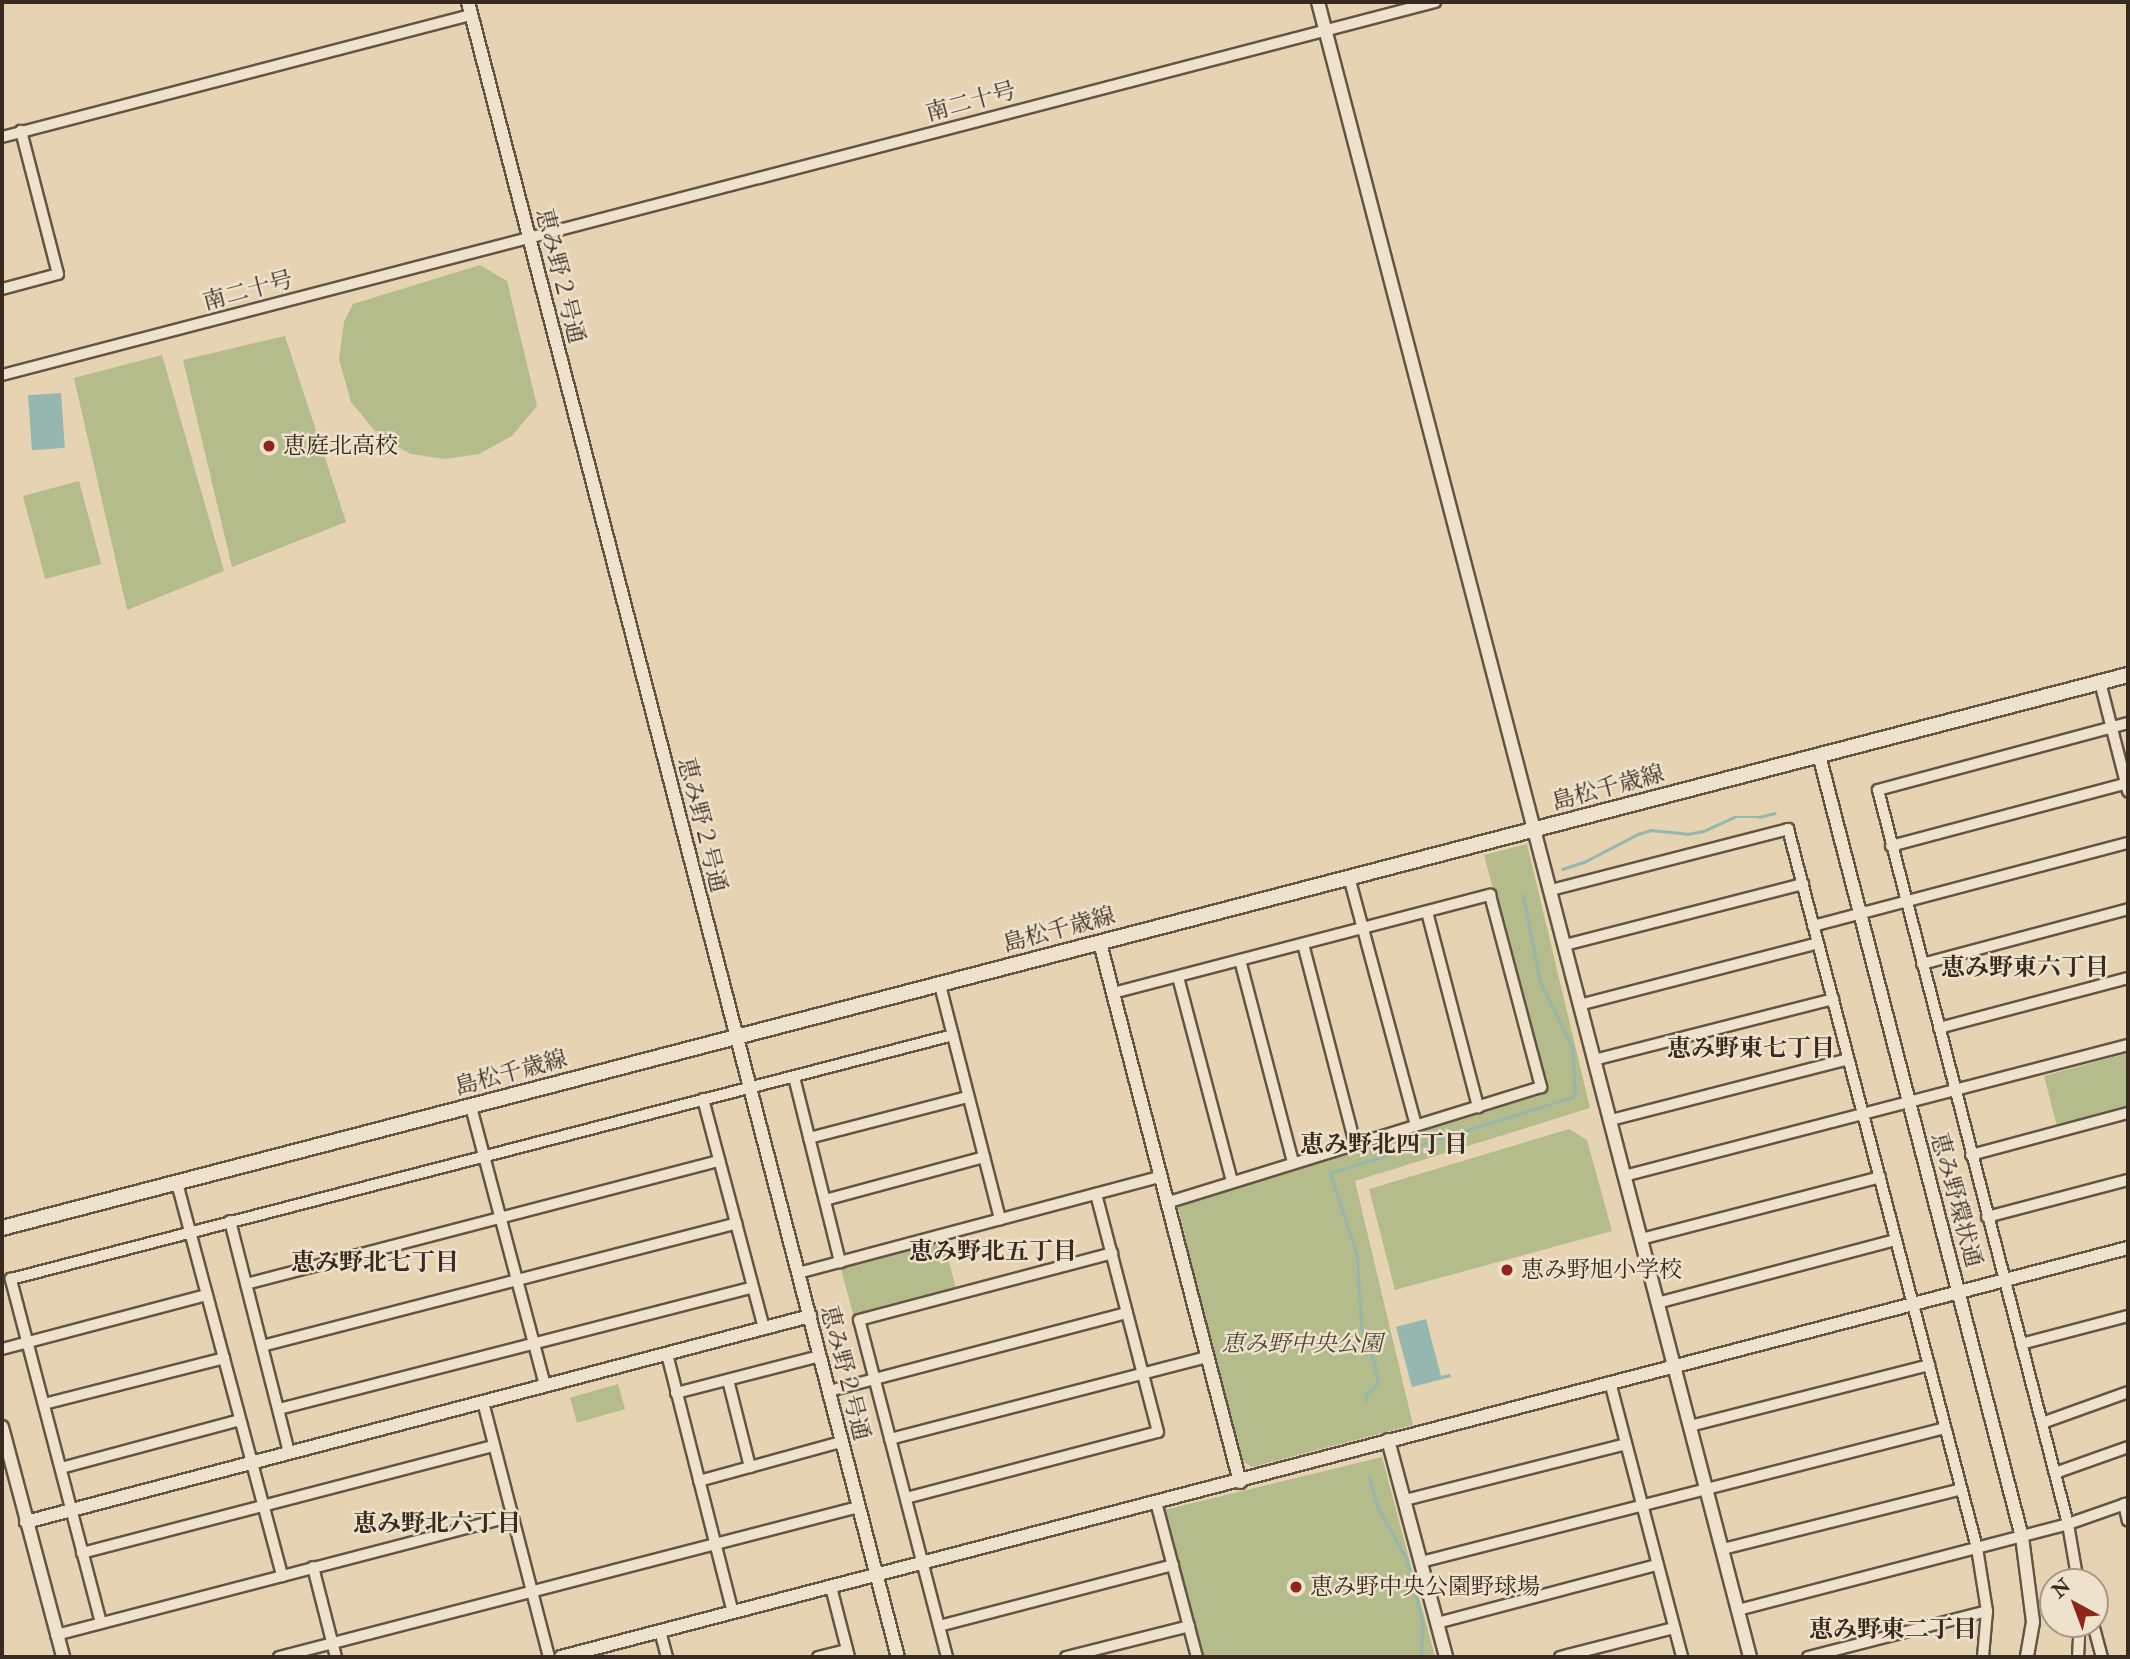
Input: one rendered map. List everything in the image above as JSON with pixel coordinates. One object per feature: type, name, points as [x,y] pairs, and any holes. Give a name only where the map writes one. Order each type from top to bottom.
[{"type":"main road","name":"島松千歳線","points":[[2,1228],[2128,675]]},
{"type":"street","points":[[1318,2],[1750,1657]]},
{"type":"street","name":"南二十号","points":[[2,375],[1435,2]]},
{"type":"street","points":[[2,137],[465,13]]},
{"type":"street","name":"恵み野２号通","points":[[465,13],[898,1657]]},
{"type":"street","points":[[2,289],[58,274],[21,131]]},
{"type":"street","points":[[1891,846],[2128,786],[2100,682]]},
{"type":"street","points":[[2076,1568],[2068,1524],[1878,790],[2128,723]]},
{"type":"street","name":"恵み野環状通","points":[[1819,755],[2022,1537],[2033,1622],[2027,1657]]},
{"type":"street","points":[[1551,890],[1788,829],[1977,1548],[1987,1611],[1983,1657]]},
{"type":"street","points":[[1814,926],[2128,843]]},
{"type":"street","points":[[1349,877],[1416,1125]]},
{"type":"street","points":[[1565,945],[1803,884]]},
{"type":"street","points":[[1113,993],[1490,895],[1538,1074],[1541,1087],[1167,1203]]},
{"type":"street","points":[[1922,964],[2128,909]]},
{"type":"street","points":[[1427,912],[1478,1107]]},
{"type":"street","points":[[1100,943],[1240,1482]]},
{"type":"street","points":[[1580,1005],[1818,943]]},
{"type":"street","points":[[1303,944],[1355,1144]]},
{"type":"street","points":[[1240,960],[1293,1162]]},
{"type":"street","points":[[1178,977],[1232,1182]]},
{"type":"street","points":[[1939,1028],[2128,978]]},
{"type":"street","points":[[940,985],[1000,1219]]},
{"type":"street","points":[[1594,1060],[1833,999]]},
{"type":"street","points":[[101,1623],[11,1279],[953,1035]]},
{"type":"street","points":[[1624,1176],[2128,1045]]},
{"type":"street","points":[[1611,1120],[1848,1059]]},
{"type":"street","points":[[794,1077],[840,1262]]},
{"type":"street","points":[[809,1138],[968,1097]]},
{"type":"street","points":[[703,1099],[764,1329]]},
{"type":"street","points":[[471,1107],[545,1386]]},
{"type":"street","points":[[1971,1155],[2128,1112]]},
{"type":"street","points":[[825,1200],[984,1157]]},
{"type":"street","points":[[246,1284],[719,1161]]},
{"type":"street","points":[[798,1273],[1160,1177]]},
{"type":"street","points":[[1641,1238],[1880,1177]]},
{"type":"street","points":[[1987,1216],[2128,1180]]},
{"type":"street","points":[[177,1183],[282,1576]]},
{"type":"street","points":[[906,1498],[1158,1432],[1096,1194]]},
{"type":"street","points":[[230,1221],[289,1452]]},
{"type":"street","points":[[262,1346],[736,1223]]},
{"type":"street","points":[[1657,1303],[1896,1240]]},
{"type":"street","points":[[561,1657],[1240,1482],[1388,1440],[2128,1248]]},
{"type":"street","points":[[947,1657],[859,1320],[1112,1253]]},
{"type":"street","points":[[279,1409],[753,1287]]},
{"type":"street","points":[[2,1349],[207,1295]]},
{"type":"street","points":[[829,1391],[1127,1313]]},
{"type":"street","points":[[2021,1344],[2128,1315]]},
{"type":"street","points":[[26,1522],[71,1508],[810,1316]]},
{"type":"street","points":[[667,1354],[733,1612]]},
{"type":"street","points":[[676,1393],[820,1356]]},
{"type":"street","points":[[890,1439],[1206,1357]]},
{"type":"street","points":[[44,1405],[225,1358]]},
{"type":"street","points":[[1690,1426],[1929,1365]]},
{"type":"street","points":[[728,1380],[750,1467]]},
{"type":"street","points":[[1610,1382],[1682,1657]]},
{"type":"street","points":[[2042,1423],[2128,1392]]},
{"type":"street","points":[[483,1402],[549,1657]]},
{"type":"street","points":[[61,1468],[240,1420]]},
{"type":"street","points":[[2,1427],[63,1657]]},
{"type":"street","points":[[1421,1562],[1945,1428]]},
{"type":"street","points":[[1388,1440],[1446,1657]]},
{"type":"street","points":[[699,1481],[841,1442]]},
{"type":"street","points":[[1405,1500],[1626,1444]]},
{"type":"street","points":[[82,1553],[493,1446]]},
{"type":"street","points":[[2055,1473],[2128,1447]]},
{"type":"street","points":[[1723,1549],[1961,1489]]},
{"type":"street","points":[[1156,1502],[1197,1657]]},
{"type":"street","points":[[1738,1610],[2022,1537],[2126,1504],[2128,1521]]},
{"type":"street","points":[[279,1657],[858,1507]]},
{"type":"street","points":[[56,1634],[512,1516]]},
{"type":"street","points":[[1437,1623],[1657,1565]]},
{"type":"street","points":[[939,1626],[1173,1566]]},
{"type":"street","points":[[313,1567],[337,1657]]},
{"type":"street","points":[[818,1657],[848,1653],[831,1587]]},
{"type":"street","points":[[1808,1657],[1987,1611]]},
{"type":"street","points":[[1066,1657],[1189,1626]]},
{"type":"street","points":[[1560,1657],[1674,1628]]},
{"type":"street","points":[[660,1631],[667,1657]]},
{"type":"street","points":[[2078,1657],[2079,1638]]},
{"type":"street","points":[[2097,1638],[2102,1657]]},
{"type":"green space","points":[[480,265],[507,281],[537,406],[512,436],[479,454],[445,459],[411,454],[380,437],[351,402],[339,359],[344,322],[353,304]]},
{"type":"green space","points":[[285,336],[346,522],[232,567],[183,360]]},
{"type":"green space","points":[[162,355],[224,571],[127,610],[74,378]]},
{"type":"green space","points":[[79,481],[101,564],[45,579],[23,496]]},
{"type":"green space","name":"恵み野中央公園","points":[[1527,844],[1590,1108],[1355,1181],[1413,1425],[1252,1467],[1237,1457],[1178,1207],[1547,1092],[1484,855]]},
{"type":"green space","points":[[2128,1053],[2128,1106],[2057,1126],[2044,1076]]},
{"type":"green space","points":[[1569,1129],[1587,1140],[1612,1231],[1395,1290],[1369,1189]]},
{"type":"green space","points":[[943,1240],[956,1289],[854,1317],[841,1267]]},
{"type":"green space","points":[[618,1384],[625,1409],[577,1423],[570,1398]]},
{"type":"green space","name":"恵み野中央公園野球場","points":[[1382,1457],[1435,1657],[1201,1657],[1164,1510]]},
{"type":"water","points":[[61,393],[65,448],[32,450],[28,395]]},
{"type":"water","points":[[1426,1319],[1441,1376],[1450,1374],[1451,1377],[1412,1387],[1396,1327]]},
{"type":"waterway","points":[[1562,869],[1584,862],[1651,830],[1687,834],[1704,831],[1734,817],[1759,817],[1775,813]]},
{"type":"waterway","points":[[1366,1401],[1366,1395],[1377,1384],[1375,1365],[1361,1328],[1357,1256],[1330,1173],[1572,1097],[1575,1092],[1572,1047],[1540,982],[1523,896]]},
{"type":"waterway","points":[[1369,1476],[1378,1507],[1407,1559],[1423,1624],[1421,1657]]},
{"type":"place","name":"恵庭北高校","points":[[269,446]]},
{"type":"place","name":"恵み野旭小学校","points":[[1507,1270]]},
{"type":"place","name":"恵み野中央公園野球場","points":[[1296,1587]]},
{"type":"district","name":"恵み野東六丁目","points":[[2025,968]]},
{"type":"district","name":"恵み野東七丁目","points":[[1751,1049]]},
{"type":"district","name":"恵み野北四丁目","points":[[1384,1145]]},
{"type":"district","name":"恵み野北五丁目","points":[[993,1252]]},
{"type":"district","name":"恵み野北七丁目","points":[[375,1263]]},
{"type":"district","name":"恵み野北六丁目","points":[[437,1524]]},
{"type":"district","name":"恵み野東二丁目","points":[[1893,1630]]}]
